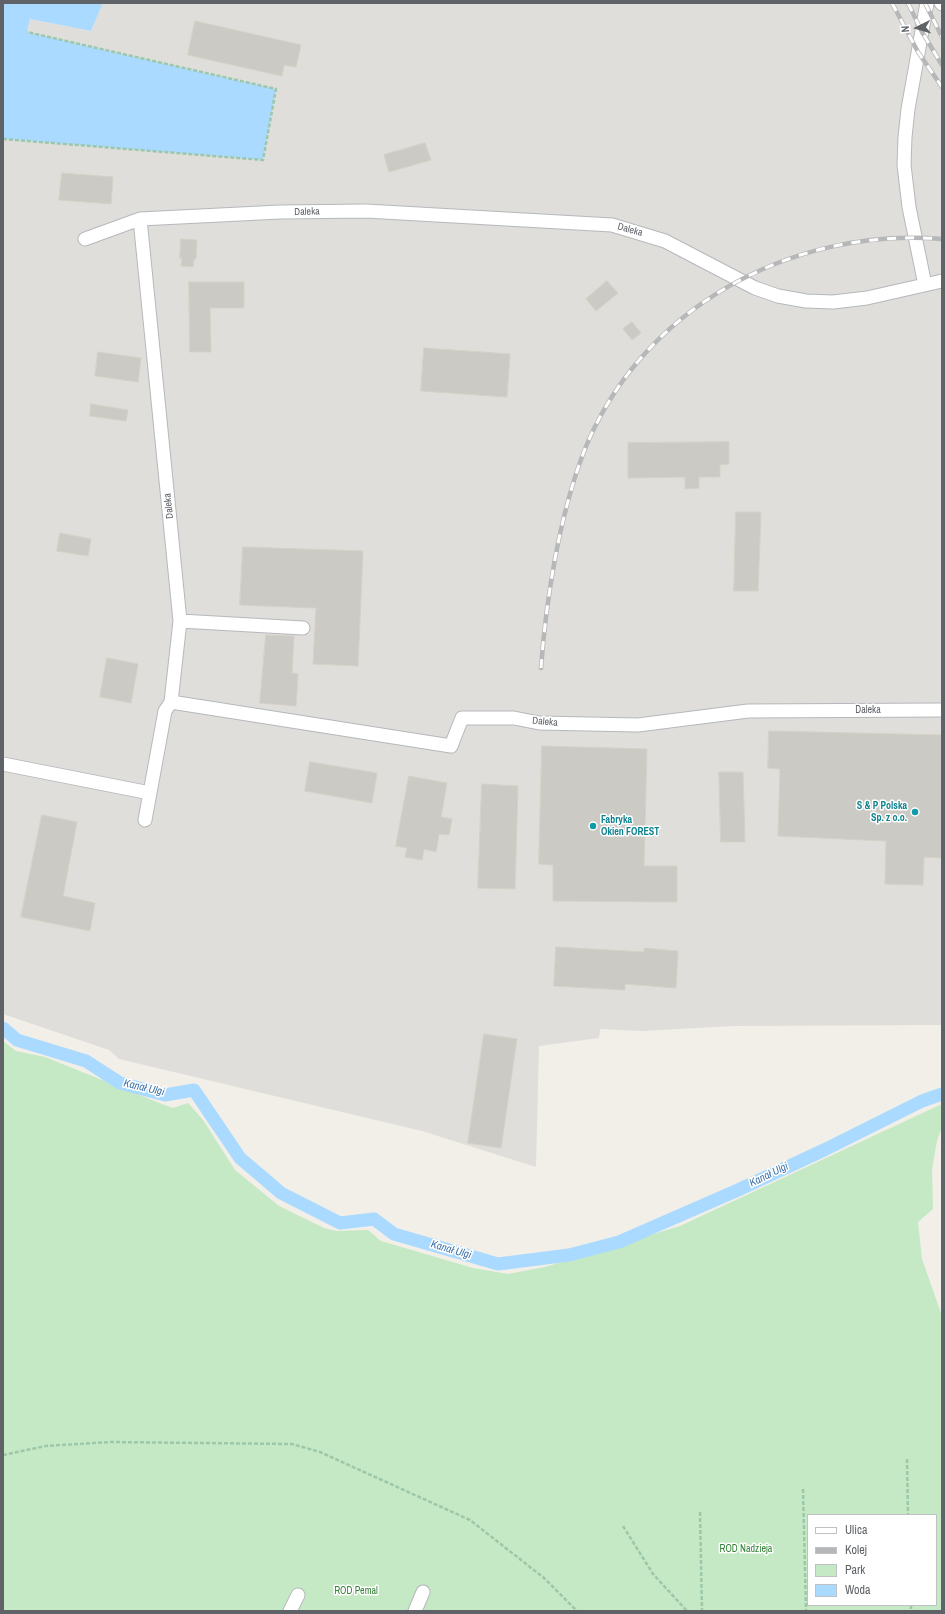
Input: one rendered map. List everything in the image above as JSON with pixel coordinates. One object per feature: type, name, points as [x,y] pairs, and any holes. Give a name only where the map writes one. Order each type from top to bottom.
[{"type":"street","points":[[925,285],[909,206],[904,151],[908,110],[927,3]]},
{"type":"street","name":"Daleka","points":[[145,820],[165,711],[171,702],[180,621],[140,219],[280,212],[366,211],[612,225],[665,241],[755,288],[778,296],[833,302],[867,298],[942,281]]},
{"type":"street","points":[[85,240],[140,219]]},
{"type":"street","points":[[180,621],[303,628]]},
{"type":"street","name":"Daleka","points":[[171,702],[451,746],[462,718],[514,718],[539,723],[638,725],[748,711],[942,710]]},
{"type":"street","points":[[3,764],[150,793]]},
{"type":"street","points":[[415,1611],[423,1592]]},
{"type":"street","points":[[290,1611],[298,1595]]},
{"type":"path","points":[[3,139],[263,160],[276,89],[27,32]]},
{"type":"path","points":[[3,1455],[46,1446],[110,1442],[292,1444],[320,1452],[470,1520],[544,1578],[577,1611]]},
{"type":"path","points":[[907,1459],[908,1514]]},
{"type":"path","points":[[803,1489],[806,1611]]},
{"type":"path","points":[[700,1512],[702,1611]]},
{"type":"path","points":[[623,1526],[653,1574],[687,1611]]},
{"type":"shaded area","points":[[103,3],[942,3],[942,1025],[734,1026],[641,1031],[600,1029],[599,1038],[539,1046],[536,1167],[422,1131],[119,1059],[109,1050],[3,1014],[3,139],[263,160],[276,89],[27,32],[30,19],[91,31]]},
{"type":"green space","points":[[3,1041],[16,1051],[45,1057],[173,1108],[188,1103],[203,1120],[235,1170],[279,1206],[324,1228],[336,1231],[368,1230],[381,1241],[473,1268],[508,1274],[545,1267],[680,1226],[942,1104],[942,1127],[937,1141],[932,1169],[933,1209],[918,1222],[922,1259],[942,1316],[942,1611],[3,1611]]},
{"type":"water","points":[[3,3],[103,3],[91,31],[30,19],[27,32],[276,89],[263,160],[3,139]]},
{"type":"building","points":[[195,21],[301,45],[296,67],[284,65],[282,76],[188,55]]},
{"type":"building","points":[[425,143],[431,160],[389,172],[384,155]]},
{"type":"building","points":[[62,173],[113,177],[111,204],[59,200]]},
{"type":"building","points":[[181,239],[197,240],[196,259],[194,259],[193,267],[181,266]]},
{"type":"building","points":[[607,281],[618,293],[596,311],[586,299]]},
{"type":"building","points":[[189,282],[244,282],[244,308],[210,308],[211,352],[190,352]]},
{"type":"building","points":[[632,322],[641,333],[632,340],[623,329]]},
{"type":"building","points":[[424,348],[510,354],[507,397],[421,391]]},
{"type":"building","points":[[98,352],[141,358],[138,382],[95,376]]},
{"type":"building","points":[[91,404],[128,410],[126,421],[90,416]]},
{"type":"building","points":[[729,442],[729,464],[720,465],[720,477],[699,477],[699,488],[685,489],[685,477],[628,478],[628,443]]},
{"type":"building","points":[[736,512],[761,512],[758,591],[734,591]]},
{"type":"building","points":[[60,533],[91,539],[88,556],[57,551]]},
{"type":"building","points":[[243,547],[363,551],[358,666],[313,664],[316,608],[240,605]]},
{"type":"building","points":[[266,635],[294,636],[292,673],[298,674],[296,706],[260,703]]},
{"type":"building","points":[[107,658],[138,664],[131,703],[100,697]]},
{"type":"building","name":"S & P Polska Sp. z o.o.","points":[[769,731],[942,735],[942,858],[924,857],[923,885],[885,884],[886,841],[778,836],[780,769],[768,768]]},
{"type":"building","points":[[542,746],[647,749],[644,866],[677,866],[677,902],[553,901],[553,865],[539,864]]},
{"type":"building","points":[[310,762],[377,773],[372,803],[305,791]]},
{"type":"building","points":[[719,772],[743,772],[745,842],[721,842]]},
{"type":"building","points":[[409,776],[447,783],[441,817],[452,819],[449,835],[439,834],[436,852],[424,849],[422,860],[405,857],[407,848],[396,846]]},
{"type":"building","points":[[482,784],[518,786],[515,889],[478,888]]},
{"type":"building","points":[[42,815],[77,822],[63,896],[95,903],[90,931],[21,917]]},
{"type":"building","points":[[556,947],[644,952],[644,948],[678,951],[676,988],[625,984],[625,990],[554,986]]},
{"type":"building","points":[[484,1034],[517,1039],[501,1148],[468,1143]]},
{"type":"waterway","name":"Kanał Ulgi","points":[[3,1028],[17,1040],[86,1061],[120,1083],[165,1095],[194,1090],[240,1158],[281,1193],[340,1223],[374,1219],[394,1234],[498,1264],[569,1255],[619,1242],[738,1190],[824,1150],[922,1101],[942,1094]]},
{"type":"railway","points":[[892,3],[918,52],[942,87]]},
{"type":"railway","points":[[908,3],[922,32],[942,65]]},
{"type":"railway","points":[[925,3],[942,37]]},
{"type":"railway","points":[[541,668],[546,615],[560,532],[583,454],[608,403],[641,358],[681,319],[726,288],[776,264],[830,247],[885,239],[942,239]]},
{"type":"place","name":"S & P Polska Sp. z o.o.","points":[[915,812]]},
{"type":"place","name":"Fabryka Okien FOREST","points":[[593,826]]},
{"type":"park label","name":"ROD Nadzieja","points":[[746,1549]]},
{"type":"park label","name":"ROD Pemal","points":[[356,1591]]}]
